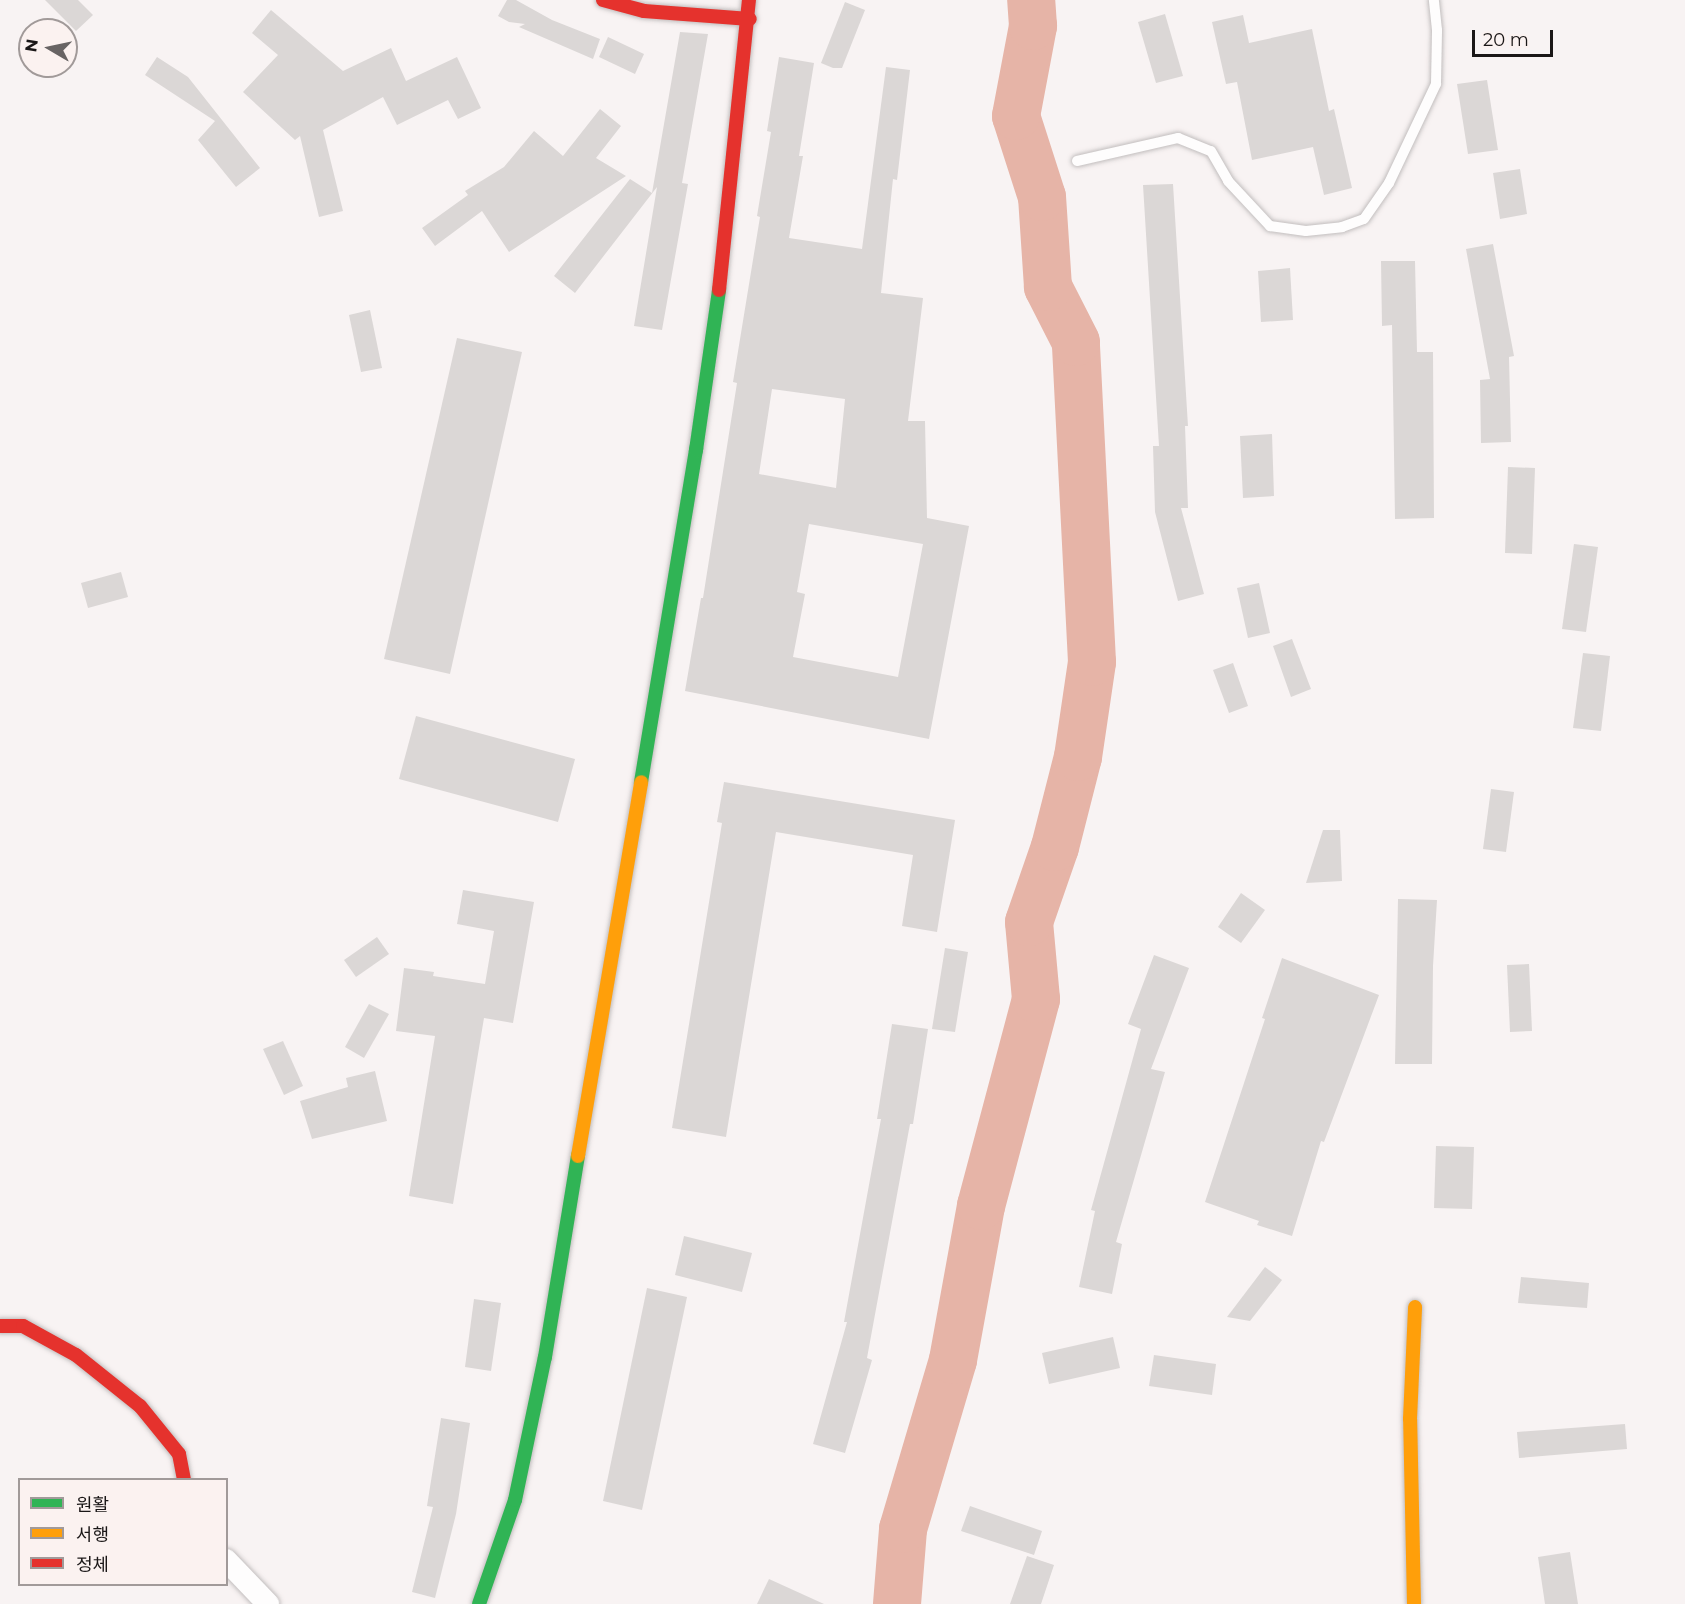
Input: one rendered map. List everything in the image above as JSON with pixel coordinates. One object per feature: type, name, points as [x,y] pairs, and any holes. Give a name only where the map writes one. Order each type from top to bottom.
[{"type":"street","points":[[479,1604],[514,1500],[545,1357],[696,450],[726,241],[750,9],[644,11],[603,0]]},
{"type":"street","points":[[1414,1604],[1410,1419],[1415,1307]]},
{"type":"street","points":[[0,1326],[23,1326],[76,1355],[140,1406],[179,1454],[184,1478]]},
{"type":"street","points":[[228,1562],[268,1604]]},
{"type":"lane","points":[[1077,161],[1178,138],[1211,151],[1228,181],[1270,226],[1306,231],[1342,227],[1364,219],[1389,183],[1436,84],[1437,30],[1434,0]]},
{"type":"building","points":[[45,0],[78,0],[93,15],[78,29],[78,18],[63,18]]},
{"type":"building","points":[[507,0],[516,0],[552,20],[600,39],[593,59],[519,27],[525,24],[509,22],[498,16]]},
{"type":"building","points":[[845,2],[865,10],[842,68],[833,68],[821,63]]},
{"type":"building","points":[[271,10],[343,71],[391,48],[406,81],[457,57],[481,108],[458,119],[448,100],[397,125],[383,97],[323,130],[343,211],[319,217],[300,136],[295,140],[243,92],[278,55],[252,33]]},
{"type":"building","points":[[1165,14],[1183,76],[1156,83],[1138,22]]},
{"type":"building","points":[[1243,15],[1249,43],[1312,29],[1329,111],[1334,109],[1352,188],[1324,195],[1313,147],[1252,160],[1237,82],[1226,84],[1212,22]]},
{"type":"building","points":[[680,32],[708,34],[682,183],[688,184],[662,330],[634,326],[657,187],[575,293],[554,276],[630,179],[652,193]]},
{"type":"building","points":[[608,37],[644,54],[635,74],[599,57]]},
{"type":"building","points":[[157,57],[188,77],[260,168],[236,187],[198,140],[215,121],[145,75]]},
{"type":"building","points":[[779,57],[814,63],[799,156],[803,156],[789,238],[862,249],[886,67],[910,70],[897,180],[893,179],[881,293],[923,298],[908,421],[925,421],[927,518],[969,526],[929,739],[685,691],[701,598],[703,598],[737,383],[733,382],[760,217],[757,216],[771,132],[767,131]],"holes":[[[772,389],[845,399],[836,488],[759,474]],[[809,524],[923,544],[898,677],[793,657],[805,594],[797,592]]]},
{"type":"building","points":[[1487,80],[1498,150],[1468,154],[1457,84]]},
{"type":"building","points":[[600,109],[621,126],[596,158],[626,176],[509,252],[482,211],[435,246],[422,228],[468,195],[465,191],[504,167],[534,131],[563,156]]},
{"type":"building","points":[[1520,169],[1527,214],[1500,219],[1493,173]]},
{"type":"building","points":[[1173,184],[1188,426],[1185,426],[1188,508],[1181,508],[1204,594],[1178,601],[1155,512],[1153,446],[1159,446],[1143,185]]},
{"type":"building","points":[[1493,244],[1514,356],[1509,357],[1511,442],[1481,443],[1480,380],[1490,379],[1466,249]]},
{"type":"building","points":[[1381,261],[1415,261],[1417,352],[1433,352],[1434,518],[1395,519],[1392,325],[1382,326]]},
{"type":"building","points":[[1290,268],[1293,320],[1261,322],[1258,271]]},
{"type":"building","points":[[370,310],[382,368],[361,372],[349,315]]},
{"type":"building","points":[[457,338],[522,352],[450,674],[384,659]]},
{"type":"building","points":[[1272,434],[1274,496],[1243,498],[1240,436]]},
{"type":"building","points":[[1508,467],[1535,468],[1532,554],[1505,553]]},
{"type":"building","points":[[1574,544],[1598,547],[1586,632],[1562,629]]},
{"type":"building","points":[[121,572],[128,597],[88,608],[81,583]]},
{"type":"building","points":[[1259,583],[1270,633],[1248,638],[1237,588]]},
{"type":"building","points":[[1292,639],[1311,689],[1291,697],[1273,646]]},
{"type":"building","points":[[1583,653],[1610,656],[1601,731],[1573,728]]},
{"type":"building","points":[[1233,663],[1248,706],[1229,713],[1213,670]]},
{"type":"building","points":[[416,716],[575,759],[558,822],[399,779]]},
{"type":"building","points":[[724,782],[955,820],[937,932],[902,926],[913,855],[776,832],[726,1137],[672,1128],[722,823],[717,822]]},
{"type":"building","points":[[1491,789],[1514,792],[1506,852],[1483,849]]},
{"type":"building","points":[[1323,830],[1340,830],[1342,881],[1306,883]]},
{"type":"building","points":[[463,890],[534,902],[513,1023],[484,1018],[453,1204],[409,1196],[435,1036],[396,1031],[404,968],[434,972],[433,976],[485,984],[494,931],[457,924]]},
{"type":"building","points":[[1241,893],[1265,910],[1241,943],[1218,927]]},
{"type":"building","points":[[1398,899],[1437,900],[1433,966],[1432,1064],[1395,1064]]},
{"type":"building","points":[[377,937],[389,954],[356,977],[344,960]]},
{"type":"building","points":[[945,948],[968,952],[955,1032],[932,1029]]},
{"type":"building","points":[[1154,955],[1189,968],[1151,1069],[1165,1072],[1116,1242],[1122,1244],[1112,1294],[1079,1287],[1095,1211],[1091,1210],[1141,1029],[1128,1024]]},
{"type":"building","points":[[1282,958],[1379,995],[1324,1142],[1321,1141],[1292,1236],[1257,1225],[1259,1221],[1205,1202],[1265,1019],[1262,1018]]},
{"type":"building","points":[[1529,964],[1532,1031],[1510,1032],[1507,965]]},
{"type":"building","points":[[369,1004],[389,1014],[364,1058],[345,1047]]},
{"type":"building","points":[[892,1024],[928,1029],[913,1124],[910,1124],[867,1358],[872,1360],[845,1453],[813,1444],[847,1322],[844,1322],[881,1119],[877,1119]]},
{"type":"building","points":[[283,1041],[303,1086],[284,1095],[263,1049]]},
{"type":"building","points":[[375,1071],[387,1121],[312,1139],[300,1101],[348,1087],[346,1078]]},
{"type":"building","points":[[1436,1146],[1474,1147],[1472,1209],[1434,1208]]},
{"type":"building","points":[[684,1236],[752,1253],[742,1292],[675,1275]]},
{"type":"building","points":[[1265,1267],[1282,1280],[1250,1321],[1227,1317]]},
{"type":"building","points":[[1521,1277],[1589,1283],[1587,1308],[1518,1303]]},
{"type":"building","points":[[647,1288],[687,1297],[642,1510],[603,1501]]},
{"type":"building","points":[[474,1299],[501,1303],[491,1371],[465,1367]]},
{"type":"building","points":[[1113,1337],[1120,1368],[1049,1384],[1042,1353]]},
{"type":"building","points":[[1154,1355],[1216,1364],[1212,1395],[1149,1386]]},
{"type":"building","points":[[441,1418],[470,1423],[456,1514],[435,1598],[412,1592],[433,1507],[427,1506]]},
{"type":"building","points":[[1625,1424],[1627,1449],[1519,1458],[1517,1432]]},
{"type":"building","points":[[970,1506],[1042,1531],[1034,1555],[961,1531]]},
{"type":"building","points":[[1570,1552],[1578,1604],[1545,1604],[1538,1557]]},
{"type":"building","points":[[1027,1556],[1054,1565],[1041,1604],[1010,1604]]},
{"type":"building","points":[[769,1579],[824,1604],[757,1604]]},
{"type":"waterway","points":[[897,1604],[903,1529],[953,1360],[981,1206],[1036,999],[1029,922],[1055,847],[1078,757],[1092,662],[1076,342],[1048,287],[1042,197],[1016,116],[1033,26],[1031,0]]},
{"type":"traffic: fast","points":[[641,782],[696,450],[719,290]]},
{"type":"traffic: fast","points":[[479,1604],[515,1500],[545,1357],[578,1156]]},
{"type":"traffic: slow","points":[[578,1156],[641,782]]},
{"type":"traffic: slow","points":[[1414,1604],[1410,1419],[1415,1307]]},
{"type":"traffic: jam","points":[[603,0],[644,11],[750,19]]},
{"type":"traffic: jam","points":[[719,290],[749,0]]},
{"type":"traffic: jam","points":[[0,1326],[23,1326],[76,1355],[140,1406],[179,1454],[184,1478]]}]
